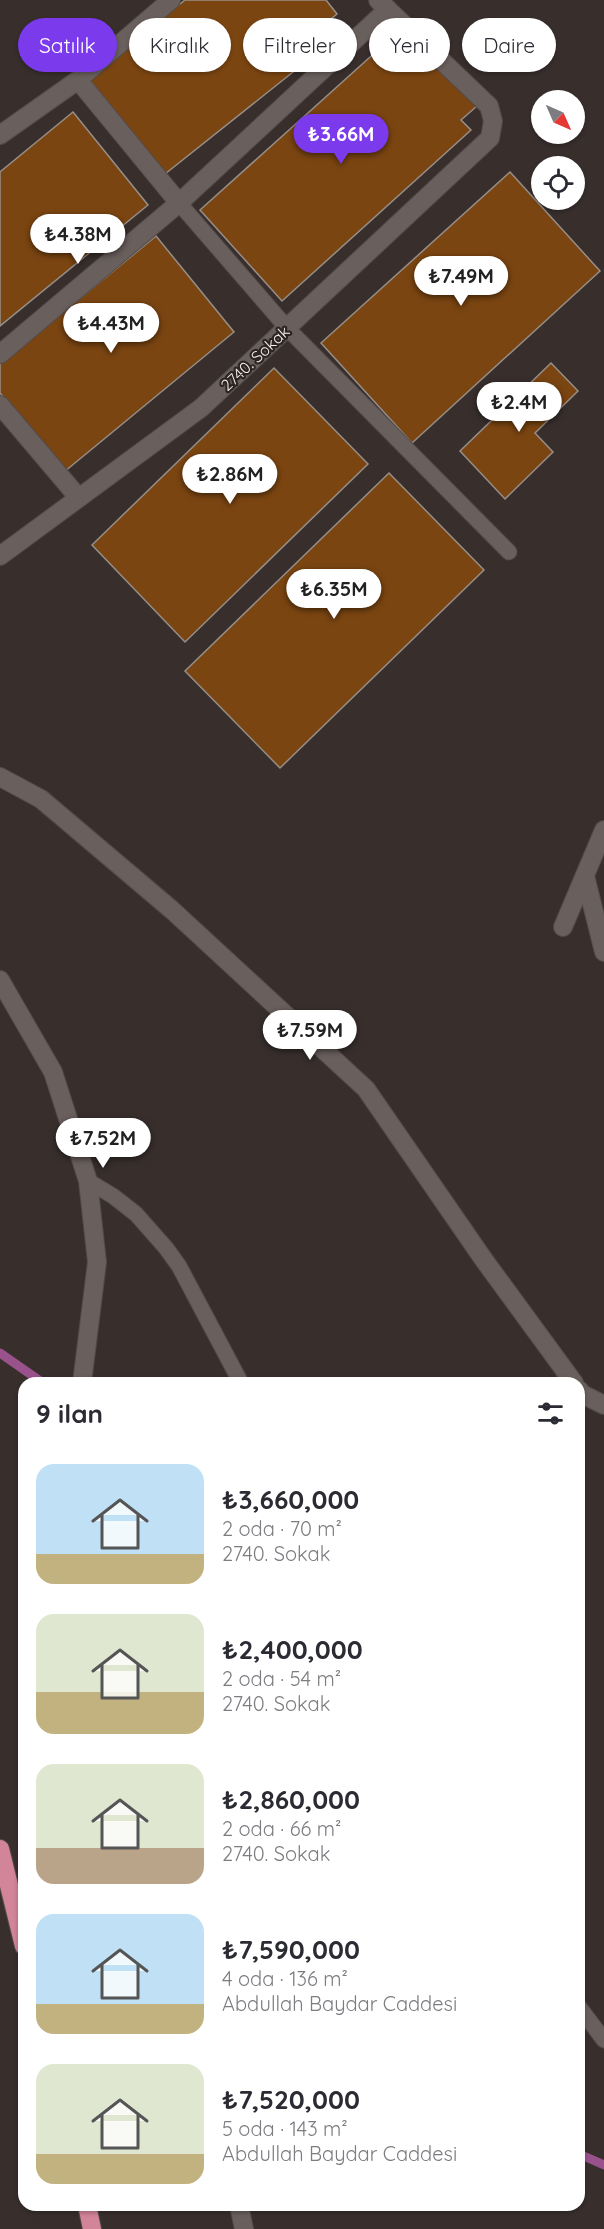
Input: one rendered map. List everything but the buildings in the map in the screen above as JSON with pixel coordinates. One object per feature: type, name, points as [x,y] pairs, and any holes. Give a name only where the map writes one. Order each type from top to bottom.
[{"type":"highway","points":[[0,1849],[18,1922]]},
{"type":"highway","points":[[88,2211],[92,2229]]},
{"type":"street","points":[[0,135],[78,80],[171,0]]},
{"type":"street","points":[[0,354],[179,203],[383,4]]},
{"type":"street","name":"2740. Sokak","points":[[0,556],[201,408],[490,138],[493,121],[489,106],[383,4]]},
{"type":"street","points":[[78,80],[179,203]]},
{"type":"street","points":[[0,405],[78,497]]},
{"type":"street","points":[[0,777],[41,799],[172,910],[366,1089],[484,1260],[570,1377]]},
{"type":"street","points":[[563,927],[604,830]]},
{"type":"street","points":[[585,876],[604,952]]},
{"type":"street","points":[[0,980],[53,1072],[88,1181],[97,1262],[83,1377]]},
{"type":"street","points":[[585,1396],[604,1405]]},
{"type":"street","points":[[240,2211],[244,2229]]},
{"type":"lane","points":[[179,203],[287,328],[509,552]]},
{"type":"lane","points":[[88,1181],[113,1196],[135,1214],[166,1248],[238,1377]]},
{"type":"lane","points":[[585,2015],[604,2040]]},
{"type":"waterway","points":[[0,1353],[34,1377]]},
{"type":"waterway","points":[[585,2157],[604,2165]]}]
